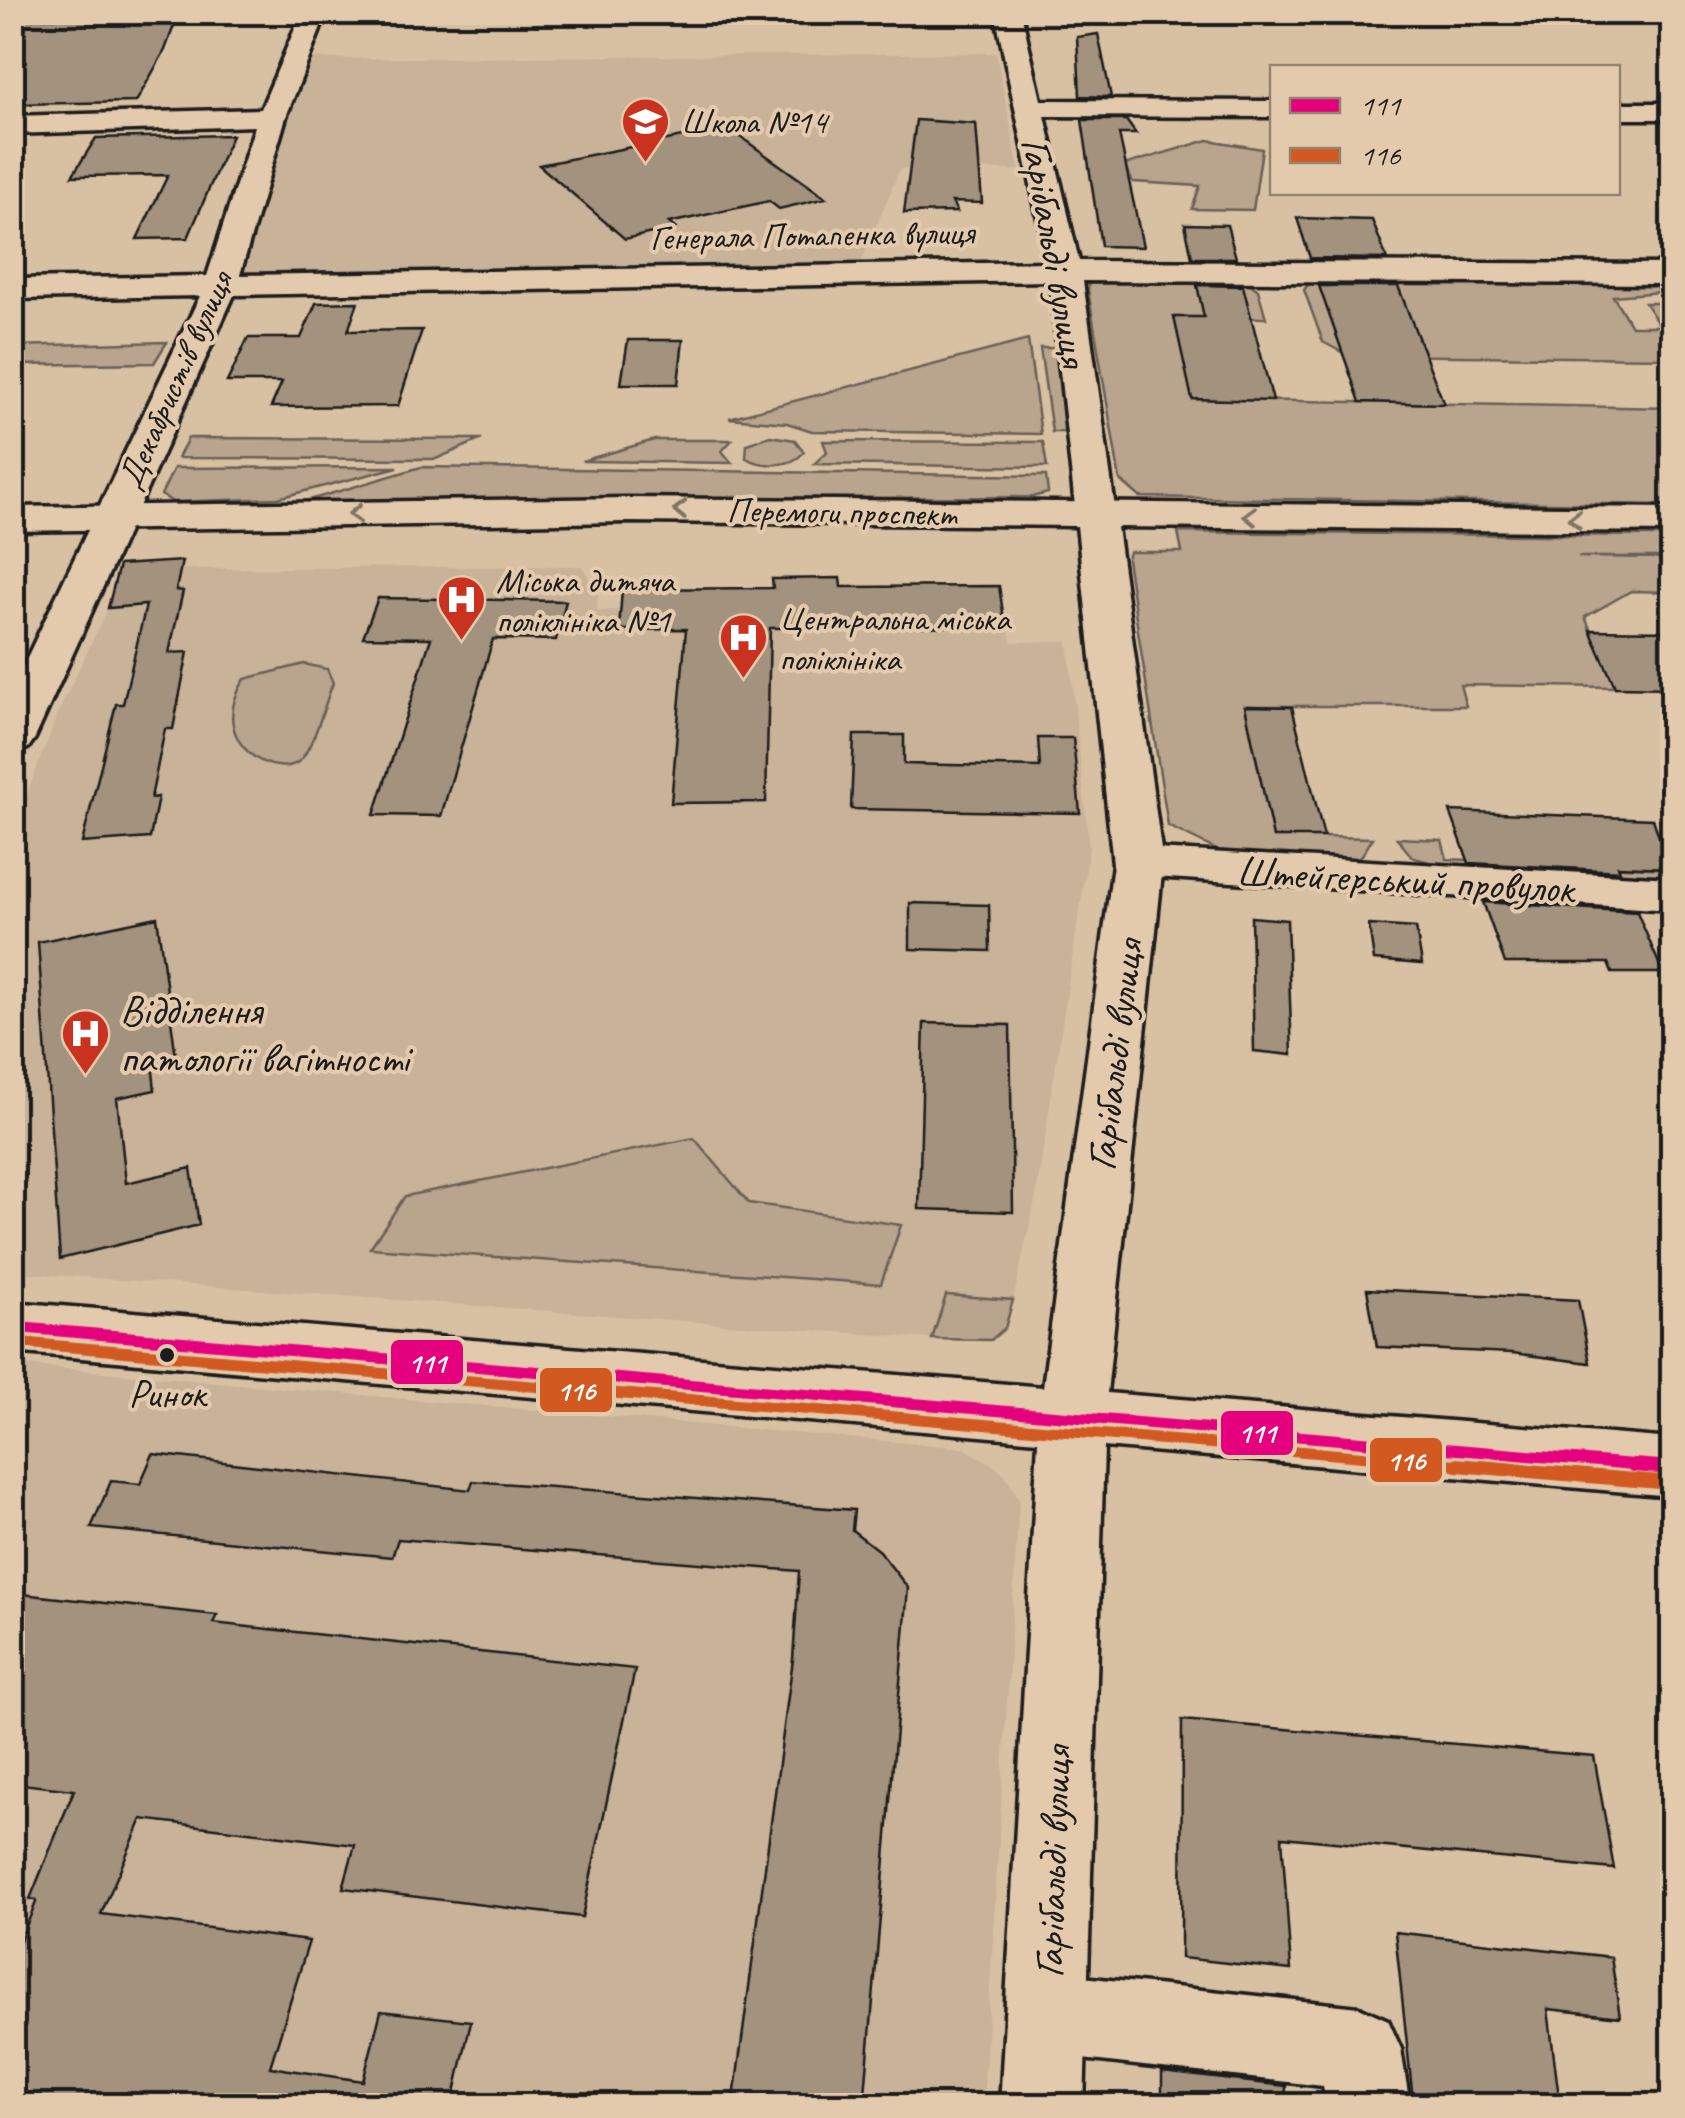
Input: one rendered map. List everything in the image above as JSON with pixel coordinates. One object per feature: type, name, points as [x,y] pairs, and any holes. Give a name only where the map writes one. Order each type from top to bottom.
[{"type":"street","name":"Декабристів вулиця","points":[[12,738],[222,282],[272,117],[315,12]]},
{"type":"street","name":"Гарібальді вулиця","points":[[1008,12],[1064,272],[1138,864],[1072,1416],[1042,2106]]},
{"type":"street","points":[[1030,108],[1270,109]]},
{"type":"street","points":[[1620,111],[1672,112]]},
{"type":"street","points":[[12,126],[272,117]]},
{"type":"street","name":"Генерала Потапенка вулиця","points":[[12,289],[222,282],[1064,272],[1672,274]]},
{"type":"street","name":"Перемоги проспект","points":[[12,519],[627,510],[1672,520]]},
{"type":"street","name":"Штейгерський провулок","points":[[1138,864],[1672,894]]},
{"type":"street","points":[[12,1327],[1672,1468]]},
{"type":"street","points":[[1046,2014],[1359,2049],[1368,2106]]},
{"type":"shaded area","name":"Школа №14","points":[[996,53],[1019,170],[900,169],[860,265],[233,275],[308,59]]},
{"type":"shaded area","points":[[1208,140],[1262,149],[1253,210],[1192,209],[1200,186],[1133,182],[1124,165]]},
{"type":"shaded area","points":[[1101,278],[1243,278],[1258,290],[1266,318],[1174,317],[1193,399],[1672,408],[1672,505],[1140,497],[1120,480],[1088,290],[1089,283]]},
{"type":"shaded area","points":[[1311,281],[1650,281],[1661,292],[1613,296],[1631,326],[1660,326],[1645,303],[1672,303],[1672,358],[1347,355],[1323,342],[1304,290]]},
{"type":"shaded area","points":[[1028,340],[1041,434],[812,431],[787,423],[729,418]]},
{"type":"shaded area","points":[[167,342],[154,363],[13,365],[13,346]]},
{"type":"shaded area","points":[[1040,348],[1057,348],[1070,432],[1052,432]]},
{"type":"shaded area","points":[[770,436],[795,440],[804,452],[792,461],[776,464],[746,458],[747,444]]},
{"type":"shaded area","points":[[188,438],[482,439],[436,459],[178,458]]},
{"type":"shaded area","points":[[654,440],[732,440],[722,451],[732,463],[582,461]]},
{"type":"shaded area","points":[[823,441],[1043,442],[1047,467],[814,464],[827,452]]},
{"type":"shaded area","points":[[398,467],[278,498],[173,502],[161,495],[174,468]]},
{"type":"shaded area","points":[[421,467],[1046,476],[1048,493],[1032,497],[306,501]]},
{"type":"shaded area","points":[[1178,532],[1658,536],[1672,543],[1672,557],[1578,557],[1672,558],[1672,592],[1631,591],[1585,617],[1615,687],[1460,685],[1466,706],[1245,706],[1273,836],[1373,838],[1362,855],[1350,861],[1223,853],[1168,826],[1127,559],[1129,552],[1182,552]]},
{"type":"shaded area","points":[[582,566],[598,594],[597,611],[620,610],[622,589],[999,586],[1011,642],[1068,641],[1089,848],[1036,1196],[1013,1300],[946,1295],[932,1339],[13,1272],[12,833],[59,711],[108,608],[173,604],[181,569]]},
{"type":"shaded area","points":[[304,664],[327,669],[333,683],[316,730],[303,757],[293,765],[264,762],[250,754],[239,740],[233,723],[234,702],[245,679]]},
{"type":"shaded area","points":[[1397,838],[1442,840],[1447,859],[1672,869],[1672,880],[1458,871],[1412,857]]},
{"type":"shaded area","points":[[694,1138],[749,1203],[901,1225],[881,1284],[370,1248],[405,1196]]},
{"type":"shaded area","points":[[946,1295],[1013,1300],[1005,1328],[991,1340],[932,1339]]},
{"type":"shaded area","points":[[12,1364],[964,1448],[1005,1474],[1019,1500],[983,2105],[13,2105]]},
{"type":"building","points":[[179,12],[165,50],[136,102],[12,104],[12,19]]},
{"type":"building","points":[[1098,34],[1111,97],[1080,96],[1077,37]]},
{"type":"building","points":[[916,120],[976,124],[982,203],[952,202],[957,212],[904,213]]},
{"type":"building","points":[[1082,120],[1126,120],[1136,134],[1119,134],[1143,247],[1101,246]]},
{"type":"building","points":[[728,128],[826,198],[779,209],[769,201],[669,223],[675,228],[625,239],[539,165]]},
{"type":"building","points":[[232,135],[188,238],[137,239],[168,175],[72,176],[96,138]]},
{"type":"building","points":[[1297,218],[1372,220],[1387,259],[1310,258]]},
{"type":"building","points":[[1185,224],[1227,225],[1236,258],[1192,258]]},
{"type":"building","points":[[1197,285],[1243,286],[1273,401],[1192,399],[1174,317],[1204,317]]},
{"type":"building","points":[[1319,286],[1398,286],[1444,404],[1360,402]]},
{"type":"building","points":[[358,302],[348,331],[422,330],[398,406],[271,407],[282,382],[227,382],[248,338],[301,338],[316,303]]},
{"type":"building","points":[[628,340],[683,340],[678,384],[621,384]]},
{"type":"building","points":[[182,561],[176,590],[183,591],[169,653],[188,652],[173,729],[165,729],[151,798],[158,797],[150,838],[82,843],[116,704],[123,704],[146,605],[108,608],[119,565]]},
{"type":"building","points":[[840,578],[841,587],[999,586],[1005,626],[770,628],[766,802],[671,803],[686,629],[619,630],[622,589],[773,588],[772,579]]},
{"type":"building","points":[[378,598],[566,601],[556,640],[493,639],[441,816],[374,815],[431,638],[363,637]]},
{"type":"building","points":[[1590,630],[1672,631],[1672,688],[1615,687]]},
{"type":"building","points":[[1245,706],[1292,707],[1324,837],[1273,837]]},
{"type":"building","points":[[854,735],[904,735],[904,764],[1040,767],[1038,738],[1073,738],[1080,813],[851,809]]},
{"type":"building","points":[[1450,811],[1653,819],[1670,868],[1618,866],[1620,871],[1469,863]]},
{"type":"building","points":[[1483,902],[1637,912],[1663,973],[1612,973],[1608,963],[1505,963]]},
{"type":"building","points":[[910,903],[989,905],[990,951],[910,949]]},
{"type":"building","points":[[157,917],[176,1057],[152,1063],[155,1090],[117,1098],[126,1183],[191,1168],[199,1225],[60,1259],[38,942]]},
{"type":"building","points":[[1251,917],[1287,920],[1292,1055],[1254,1051]]},
{"type":"building","points":[[1369,925],[1416,928],[1422,964],[1374,960]]},
{"type":"building","points":[[924,1023],[1010,1025],[1013,1212],[919,1209]]},
{"type":"building","points":[[1367,1289],[1578,1300],[1590,1363],[1512,1353],[1377,1347]]},
{"type":"building","points":[[153,1454],[470,1490],[473,1481],[854,1510],[852,1530],[879,1551],[908,1588],[864,2106],[733,2106],[793,1659],[799,1571],[398,1539],[392,1557],[91,1528],[111,1481],[140,1484]]},
{"type":"building","points":[[12,1593],[217,1615],[213,1623],[635,1669],[582,1917],[343,1888],[355,1845],[142,1819],[101,1914],[309,1941],[270,2067],[363,2081],[381,2011],[471,2021],[452,2106],[12,2106],[12,1960],[37,1900],[30,1899],[74,1790],[12,1783]]},
{"type":"building","points":[[1182,1720],[1594,1756],[1614,1869],[1282,1837],[1291,1970],[1181,1958]]},
{"type":"building","points":[[1395,1932],[1611,1957],[1620,2017],[1548,2009],[1560,2106],[1458,2106],[1413,2100]]},
{"type":"building","points":[[1162,2072],[1286,2086],[1285,2106],[1162,2106]]},
{"type":"transit line","name":"111","points":[[12,1327],[1672,1468]]},
{"type":"transit line","name":"116","points":[[12,1342],[1671,1483]]},
{"type":"place","name":"Школа №14","points":[[646,164]]},
{"type":"place","name":"Міська дитяча поліклініка №1","points":[[461,642]]},
{"type":"place","name":"Центральна міська полiклiнiка","points":[[744,680]]},
{"type":"place","name":"Відділення патології вагітності","points":[[85,1076]]},
{"type":"place","name":"Ринок","points":[[167,1355]]}]
